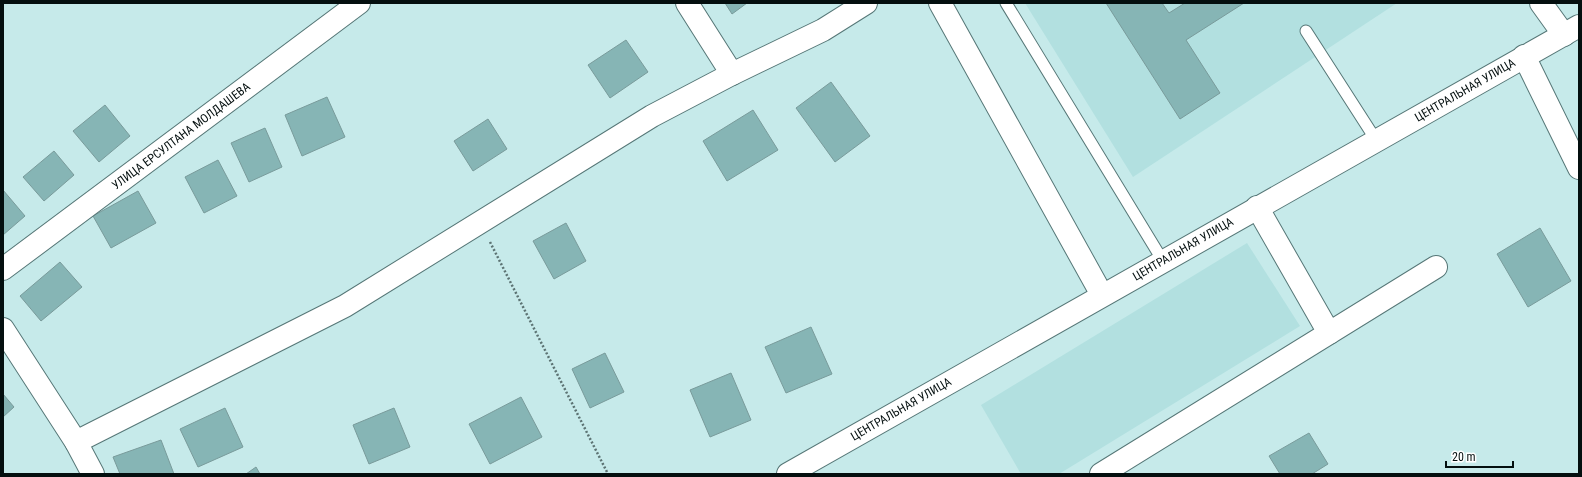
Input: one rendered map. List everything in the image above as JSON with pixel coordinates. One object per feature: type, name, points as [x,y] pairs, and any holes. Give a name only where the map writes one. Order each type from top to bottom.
[{"type":"street","name":"УЛИЦА ЕРСУЛТАНА МОЛДАШЕВА","points":[[3,269],[359,3]]},
{"type":"street","points":[[687,3],[732,74]]},
{"type":"street","points":[[76,442],[345,306],[652,116],[732,74],[823,30],[866,3]]},
{"type":"street","points":[[940,3],[1102,295]]},
{"type":"street","points":[[1541,3],[1571,31]]},
{"type":"street","name":"ЦЕНТРАЛЬНАЯ УЛИЦА","points":[[788,474],[1524,56],[1571,31]]},
{"type":"street","points":[[1524,56],[1579,168]]},
{"type":"street","points":[[1257,208],[1329,333]]},
{"type":"street","points":[[1101,474],[1436,268]]},
{"type":"street","points":[[3,329],[76,442],[93,474]]},
{"type":"lane","points":[[1006,3],[1163,261]]},
{"type":"lane","points":[[1306,32],[1376,140]]},
{"type":"path","points":[[480,222],[608,474]]},
{"type":"shaded area","points":[[1025,3],[1397,3],[1133,177]]},
{"type":"shaded area","points":[[1247,243],[1300,326],[1059,474],[1021,474],[981,405]]},
{"type":"building","points":[[725,3],[747,3],[732,14]]},
{"type":"building","points":[[1106,3],[1162,3],[1169,13],[1185,3],[1244,3],[1186,40],[1220,93],[1180,119]]},
{"type":"building","points":[[626,40],[648,72],[610,98],[588,65]]},
{"type":"building","points":[[831,82],[870,136],[835,162],[796,108]]},
{"type":"building","points":[[327,97],[345,137],[302,156],[285,115]]},
{"type":"building","points":[[105,105],[130,136],[99,162],[73,131]]},
{"type":"building","points":[[753,110],[778,150],[727,181],[703,141]]},
{"type":"building","points":[[488,119],[507,149],[473,171],[454,141]]},
{"type":"building","points":[[265,128],[282,167],[249,182],[231,143]]},
{"type":"building","points":[[54,151],[74,175],[44,201],[23,177]]},
{"type":"building","points":[[218,160],[237,196],[204,213],[185,177]]},
{"type":"building","points":[[3,190],[25,216],[3,235]]},
{"type":"building","points":[[138,191],[156,223],[111,248],[93,216]]},
{"type":"building","points":[[566,223],[586,261],[554,279],[533,241]]},
{"type":"building","points":[[1540,228],[1571,281],[1528,307],[1497,254]]},
{"type":"building","points":[[60,262],[82,287],[41,321],[20,296]]},
{"type":"building","points":[[811,327],[832,374],[786,393],[765,347]]},
{"type":"building","points":[[605,353],[624,392],[590,408],[572,369]]},
{"type":"building","points":[[731,373],[751,420],[710,437],[690,390]]},
{"type":"building","points":[[3,394],[14,407],[3,417]]},
{"type":"building","points":[[521,397],[542,437],[490,464],[469,424]]},
{"type":"building","points":[[225,408],[243,447],[198,467],[180,429]]},
{"type":"building","points":[[394,408],[410,447],[369,464],[353,425]]},
{"type":"building","points":[[1309,433],[1328,464],[1312,474],[1280,474],[1269,456]]},
{"type":"building","points":[[161,440],[174,474],[120,474],[113,457]]},
{"type":"building","points":[[256,467],[260,474],[246,474]]}]
